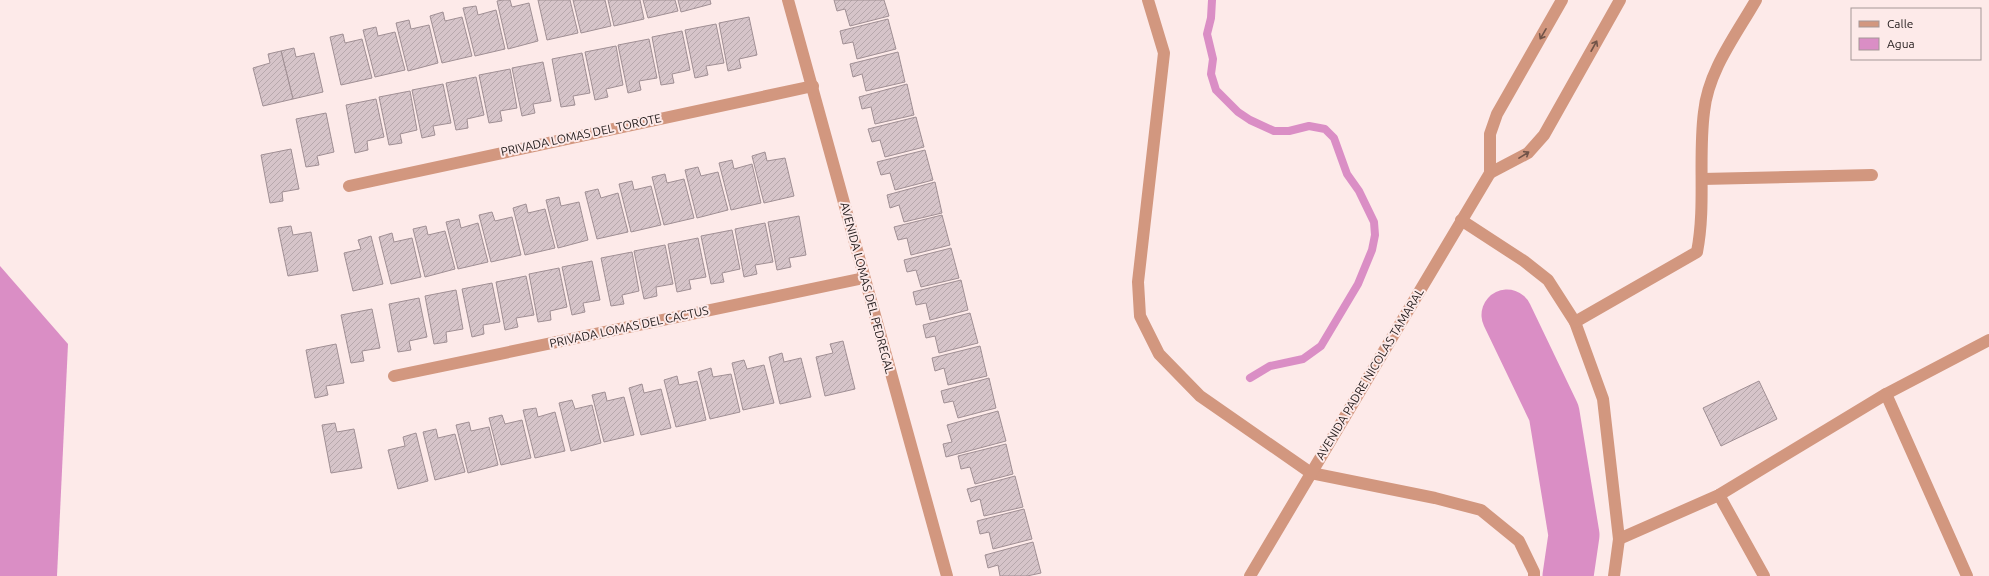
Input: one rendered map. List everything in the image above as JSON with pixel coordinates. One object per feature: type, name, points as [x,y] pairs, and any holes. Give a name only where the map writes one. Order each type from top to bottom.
[{"type":"street","name":"AVENIDA LOMAS DEL PEDREGAL","points":[[788,0],[813,86],[864,278],[947,576]]},
{"type":"street","points":[[1148,0],[1164,52],[1138,282],[1140,316],[1158,354],[1200,396],[1311,474],[1435,498],[1481,510],[1519,540],[1534,572],[1534,576]]},
{"type":"street","points":[[1562,0],[1497,114],[1490,134],[1490,173],[1528,153],[1544,135],[1620,0]]},
{"type":"street","points":[[1575,322],[1697,252],[1701,230],[1704,112],[1712,76],[1756,0]]},
{"type":"street","name":"PRIVADA LOMAS DEL TOROTE","points":[[349,186],[813,86]]},
{"type":"street","name":"AVENIDA PADRE NICOLAS TAMARAL","points":[[1250,576],[1490,173]]},
{"type":"street","points":[[1702,179],[1872,175]]},
{"type":"street","points":[[1461,220],[1524,261],[1548,280],[1575,322],[1603,399],[1619,540],[1614,576]]},
{"type":"street","name":"PRIVADA LOMAS DEL CACTUS","points":[[394,376],[864,278]]},
{"type":"street","points":[[1619,540],[1719,495],[1886,394],[1989,340]]},
{"type":"street","points":[[1886,394],[1967,576]]},
{"type":"street","points":[[1719,495],[1764,576]]},
{"type":"water","points":[[0,266],[68,344],[57,576],[0,576]]},
{"type":"building","points":[[510,0],[512,7],[529,3],[538,41],[508,49],[497,1]]},
{"type":"building","points":[[538,0],[570,0],[578,33],[547,40]]},
{"type":"building","points":[[573,0],[605,0],[611,26],[581,33]]},
{"type":"building","points":[[608,0],[640,0],[644,19],[614,26]]},
{"type":"building","points":[[643,0],[675,0],[678,11],[648,18]]},
{"type":"building","points":[[678,0],[710,0],[711,4],[681,12]]},
{"type":"building","points":[[834,0],[884,0],[889,16],[850,26],[845,9],[837,11]]},
{"type":"building","points":[[476,6],[478,15],[496,10],[505,49],[475,56],[463,8]]},
{"type":"building","points":[[443,12],[445,21],[462,17],[472,56],[442,63],[430,16]]},
{"type":"building","points":[[749,17],[757,55],[739,59],[741,68],[728,71],[719,23]]},
{"type":"building","points":[[888,19],[896,49],[857,59],[853,42],[843,44],[840,31]]},
{"type":"building","points":[[409,20],[411,29],[429,25],[438,63],[408,71],[396,23]]},
{"type":"building","points":[[716,24],[724,63],[706,66],[708,75],[695,78],[685,30]]},
{"type":"building","points":[[376,27],[378,36],[395,32],[405,70],[375,77],[363,30]]},
{"type":"building","points":[[682,31],[690,70],[672,74],[674,83],[661,85],[652,37]]},
{"type":"building","points":[[343,34],[345,43],[362,39],[372,78],[341,85],[330,37]]},
{"type":"building","points":[[649,39],[657,78],[639,81],[641,90],[628,93],[618,45]]},
{"type":"building","points":[[616,46],[623,85],[606,89],[608,97],[595,100],[585,52]]},
{"type":"building","points":[[294,48],[296,57],[314,53],[323,92],[293,99],[281,51]]},
{"type":"building","points":[[281,51],[293,99],[263,106],[253,68],[270,63],[268,54]]},
{"type":"building","points":[[898,52],[905,82],[866,91],[862,74],[853,77],[850,64]]},
{"type":"building","points":[[582,53],[590,93],[573,96],[575,105],[561,107],[552,59]]},
{"type":"building","points":[[543,62],[551,101],[533,104],[535,113],[522,116],[512,68]]},
{"type":"building","points":[[510,69],[517,108],[500,111],[502,121],[489,123],[479,75]]},
{"type":"building","points":[[476,77],[484,115],[467,119],[468,128],[456,130],[446,83]]},
{"type":"building","points":[[443,84],[451,123],[433,126],[435,135],[422,138],[412,90]]},
{"type":"building","points":[[907,84],[914,115],[875,124],[871,107],[862,109],[859,97]]},
{"type":"building","points":[[410,91],[417,130],[400,134],[402,143],[389,145],[379,97]]},
{"type":"building","points":[[376,99],[384,137],[367,141],[368,150],[355,153],[346,105]]},
{"type":"building","points":[[326,113],[334,152],[317,156],[319,165],[306,167],[296,119]]},
{"type":"building","points":[[916,117],[924,147],[885,157],[880,140],[872,142],[868,129]]},
{"type":"building","points":[[291,149],[299,189],[282,192],[283,201],[270,203],[261,155]]},
{"type":"building","points":[[925,150],[933,180],[895,190],[890,173],[881,175],[877,162]]},
{"type":"building","points":[[765,152],[767,161],[785,158],[794,196],[764,203],[752,156]]},
{"type":"building","points":[[732,160],[734,169],[752,164],[761,203],[731,210],[719,163]]},
{"type":"building","points":[[698,167],[701,176],[718,172],[728,210],[697,218],[685,170]]},
{"type":"building","points":[[665,174],[667,183],[684,179],[694,218],[664,225],[652,177]]},
{"type":"building","points":[[632,181],[634,190],[651,186],[661,225],[631,232],[619,184]]},
{"type":"building","points":[[935,182],[942,213],[904,222],[899,205],[890,208],[887,195]]},
{"type":"building","points":[[598,189],[601,198],[618,193],[628,232],[597,239],[585,192]]},
{"type":"building","points":[[559,197],[561,206],[579,202],[588,240],[558,248],[546,200]]},
{"type":"building","points":[[526,204],[528,213],[545,209],[555,248],[525,255],[513,208]]},
{"type":"building","points":[[492,212],[495,221],[512,217],[521,255],[491,262],[479,215]]},
{"type":"building","points":[[942,215],[950,245],[911,255],[907,238],[898,240],[894,227]]},
{"type":"building","points":[[799,216],[806,255],[789,258],[791,267],[777,270],[768,222]]},
{"type":"building","points":[[459,219],[461,228],[478,223],[488,262],[458,269],[446,222]]},
{"type":"building","points":[[765,223],[773,262],[755,265],[757,274],[744,277],[735,229]]},
{"type":"building","points":[[291,226],[293,235],[311,232],[318,271],[288,276],[278,228]]},
{"type":"building","points":[[426,226],[428,235],[445,231],[455,269],[425,277],[413,229]]},
{"type":"building","points":[[732,230],[740,269],[722,273],[724,282],[711,284],[701,236]]},
{"type":"building","points":[[392,233],[394,242],[412,238],[421,277],[391,284],[379,237]]},
{"type":"building","points":[[371,236],[383,284],[353,291],[344,253],[361,249],[358,240]]},
{"type":"building","points":[[698,238],[706,277],[689,280],[691,289],[677,292],[668,244]]},
{"type":"building","points":[[665,245],[673,284],[656,287],[657,296],[644,299],[634,251]]},
{"type":"building","points":[[951,248],[959,278],[921,287],[916,270],[907,272],[904,260]]},
{"type":"building","points":[[632,252],[639,291],[622,295],[624,304],[611,306],[601,258]]},
{"type":"building","points":[[592,261],[600,300],[583,303],[585,312],[572,315],[562,267]]},
{"type":"building","points":[[559,268],[567,307],[550,311],[551,320],[538,322],[529,274]]},
{"type":"building","points":[[526,276],[534,315],[516,318],[518,327],[505,330],[496,282]]},
{"type":"building","points":[[961,280],[968,310],[930,320],[926,303],[916,305],[913,292]]},
{"type":"building","points":[[492,283],[500,322],[483,325],[484,334],[472,337],[462,289]]},
{"type":"building","points":[[456,290],[463,329],[446,332],[447,342],[434,344],[425,296]]},
{"type":"building","points":[[419,298],[427,337],[409,341],[411,350],[398,352],[389,304]]},
{"type":"building","points":[[372,309],[380,348],[362,351],[364,361],[351,363],[341,315]]},
{"type":"building","points":[[970,313],[978,343],[939,353],[935,336],[926,338],[923,325]]},
{"type":"building","points":[[843,341],[855,389],[825,396],[816,357],[833,353],[830,344]]},
{"type":"building","points":[[336,344],[344,383],[326,386],[328,395],[315,398],[306,350]]},
{"type":"building","points":[[980,346],[987,376],[948,385],[944,368],[935,371],[932,358]]},
{"type":"building","points":[[782,353],[784,362],[801,358],[811,397],[780,404],[769,357]]},
{"type":"building","points":[[744,360],[747,369],[764,365],[774,403],[743,410],[732,363]]},
{"type":"building","points":[[711,368],[713,377],[731,374],[740,412],[710,419],[698,372]]},
{"type":"building","points":[[677,376],[679,385],[697,381],[706,420],[676,427],[664,380]]},
{"type":"building","points":[[989,378],[996,408],[958,418],[953,401],[944,403],[941,391]]},
{"type":"building","points":[[1759,381],[1777,419],[1721,446],[1703,408]]},
{"type":"building","points":[[642,384],[644,393],[661,389],[671,428],[641,435],[629,388]]},
{"type":"building","points":[[605,392],[607,401],[624,397],[634,435],[604,442],[592,395]]},
{"type":"building","points":[[572,400],[575,409],[592,405],[601,443],[571,451],[559,403]]},
{"type":"building","points":[[536,408],[538,417],[555,412],[565,451],[535,458],[523,410]]},
{"type":"building","points":[[998,411],[1006,441],[946,457],[943,444],[952,442],[947,425]]},
{"type":"building","points":[[502,415],[505,424],[522,420],[531,458],[501,465],[489,418]]},
{"type":"building","points":[[469,422],[471,431],[489,427],[498,465],[468,473],[456,425]]},
{"type":"building","points":[[335,423],[337,432],[354,429],[362,468],[331,473],[322,425]]},
{"type":"building","points":[[436,429],[438,438],[455,434],[465,472],[435,480],[423,432]]},
{"type":"building","points":[[416,433],[428,481],[398,489],[388,450],[405,446],[403,437]]},
{"type":"building","points":[[1006,444],[1013,474],[975,484],[970,467],[961,469],[958,456]]},
{"type":"building","points":[[1015,476],[1023,507],[984,516],[980,499],[971,502],[967,489]]},
{"type":"building","points":[[1024,509],[1032,539],[993,549],[989,532],[980,534],[977,521]]},
{"type":"building","points":[[1033,542],[1041,573],[1027,576],[1000,576],[998,565],[988,568],[985,555]]},
{"type":"waterway","points":[[1212,0],[1211,18],[1207,34],[1213,59],[1211,74],[1216,90],[1238,112],[1250,120],[1274,131],[1289,131],[1309,126],[1325,129],[1334,138],[1347,174],[1359,191],[1374,222],[1375,235],[1372,250],[1358,284],[1321,346],[1303,359],[1270,366],[1250,378]]},
{"type":"waterway","points":[[1507,315],[1554,413],[1574,535],[1568,576]]}]
